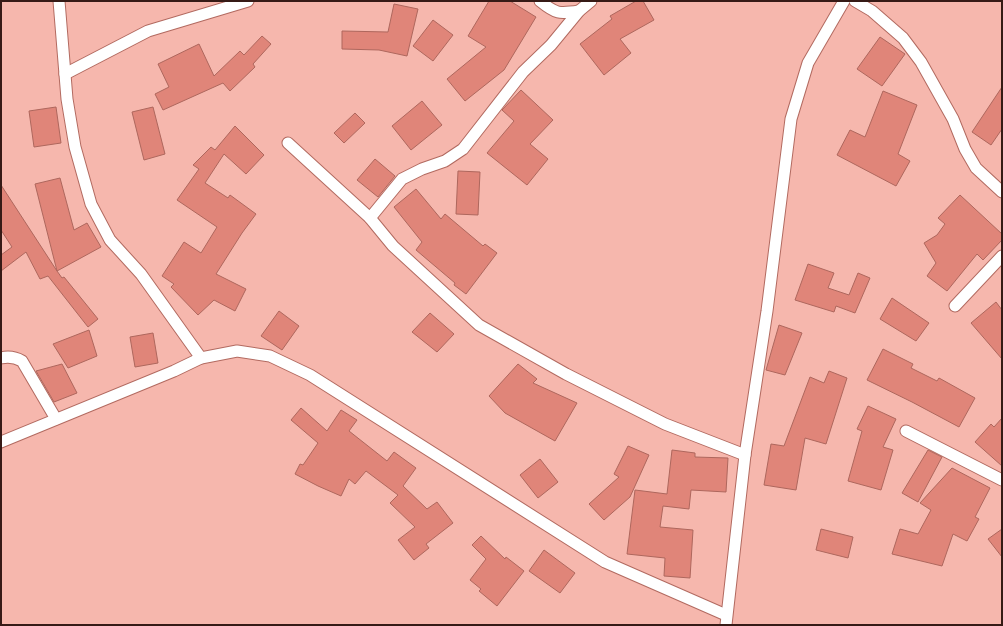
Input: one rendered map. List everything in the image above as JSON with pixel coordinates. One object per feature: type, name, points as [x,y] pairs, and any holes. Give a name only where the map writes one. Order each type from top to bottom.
[{"type":"street","points":[[59,1],[67,99],[75,147],[91,204],[110,240],[140,274],[201,358]]},
{"type":"street","points":[[65,74],[148,31],[246,1]]},
{"type":"street","points":[[540,1],[551,10],[563,13],[579,11]]},
{"type":"street","points":[[370,218],[402,179],[422,169],[445,161],[463,149],[524,72],[550,45],[579,11],[591,1]]},
{"type":"street","points":[[1,442],[174,372],[201,358],[237,351],[270,356],[310,375],[604,562],[726,620],[745,455],[767,311],[791,119],[808,63],[844,1]]},
{"type":"street","points":[[855,1],[872,11],[903,38],[921,62],[949,113],[965,149],[976,168],[1002,192]]},
{"type":"street","points":[[288,143],[370,218],[393,246],[480,326],[566,374],[665,424],[745,455]]},
{"type":"street","points":[[955,306],[1002,256]]},
{"type":"street","points":[[1,358],[6,356],[15,357],[22,361],[56,419]]},
{"type":"street","points":[[906,431],[1002,480]]},
{"type":"building","points":[[489,1],[510,1],[536,17],[504,70],[465,101],[447,79],[486,47],[468,36]]},
{"type":"building","points":[[636,1],[643,1],[654,20],[620,39],[631,53],[604,75],[580,44],[612,19],[610,16]]},
{"type":"building","points":[[394,4],[418,9],[407,56],[379,50],[342,49],[342,31],[388,32]]},
{"type":"building","points":[[433,20],[453,35],[433,61],[413,46]]},
{"type":"building","points":[[262,36],[271,44],[253,64],[255,67],[230,91],[223,83],[163,110],[155,94],[169,87],[158,64],[199,44],[214,76],[240,51],[244,55]]},
{"type":"building","points":[[880,37],[905,54],[882,86],[857,69]]},
{"type":"building","points":[[1002,87],[1002,129],[991,145],[972,132]]},
{"type":"building","points":[[521,90],[553,120],[530,144],[548,159],[527,185],[487,153],[514,121],[502,110]]},
{"type":"building","points":[[883,91],[917,105],[898,154],[910,161],[896,186],[837,155],[850,130],[865,137]]},
{"type":"building","points":[[422,101],[442,125],[411,150],[392,126]]},
{"type":"building","points":[[56,107],[61,143],[34,147],[29,111]]},
{"type":"building","points":[[153,107],[165,154],[144,160],[132,112]]},
{"type":"building","points":[[355,113],[365,123],[344,143],[334,133]]},
{"type":"building","points":[[235,126],[264,155],[246,174],[224,154],[205,183],[228,198],[230,195],[256,214],[216,274],[246,289],[235,311],[214,300],[198,315],[171,287],[174,284],[162,276],[184,242],[201,253],[217,227],[177,200],[199,169],[193,165],[211,147],[215,150]]},
{"type":"building","points":[[375,159],[395,176],[378,197],[357,180]]},
{"type":"building","points":[[458,171],[480,172],[478,215],[456,214]]},
{"type":"building","points":[[60,178],[74,230],[87,223],[101,247],[57,271],[35,184]]},
{"type":"building","points":[[1,185],[62,278],[64,277],[98,319],[88,327],[48,276],[40,279],[26,252],[1,271],[1,255],[12,247],[1,230]]},
{"type":"building","points":[[416,189],[441,219],[445,214],[483,246],[485,244],[497,253],[466,294],[416,250],[422,242],[394,207]]},
{"type":"building","points":[[960,195],[1002,234],[1002,240],[983,260],[977,254],[947,291],[927,276],[936,263],[924,243],[937,235],[945,224],[938,218]]},
{"type":"building","points":[[808,264],[834,273],[828,288],[849,295],[858,273],[870,278],[855,313],[836,306],[834,312],[795,300]]},
{"type":"building","points":[[892,298],[929,323],[916,341],[880,319]]},
{"type":"building","points":[[996,302],[1002,310],[1002,359],[971,323]]},
{"type":"building","points":[[279,311],[299,326],[282,350],[261,336]]},
{"type":"building","points":[[430,313],[454,334],[437,352],[412,332]]},
{"type":"building","points":[[779,325],[802,333],[785,375],[766,370]]},
{"type":"building","points":[[89,330],[97,356],[68,368],[53,344]]},
{"type":"building","points":[[153,333],[158,363],[135,367],[130,337]]},
{"type":"building","points":[[883,349],[913,364],[911,368],[937,381],[939,378],[975,398],[959,427],[867,380]]},
{"type":"building","points":[[62,364],[77,393],[54,402],[36,371]]},
{"type":"building","points":[[518,364],[537,379],[533,383],[577,403],[555,441],[505,413],[489,396]]},
{"type":"building","points":[[829,371],[847,378],[826,444],[805,438],[796,490],[764,485],[771,444],[784,446],[810,377],[824,383]]},
{"type":"building","points":[[868,406],[896,419],[883,447],[893,450],[881,490],[848,481],[862,431],[857,429]]},
{"type":"building","points":[[301,408],[327,431],[341,410],[357,420],[349,431],[387,461],[394,452],[416,468],[403,486],[427,509],[437,502],[453,523],[426,544],[429,548],[414,560],[398,540],[415,527],[390,503],[398,495],[366,471],[355,484],[349,479],[341,496],[295,474],[300,464],[303,465],[318,443],[291,420]]},
{"type":"building","points":[[1002,418],[1002,466],[975,442],[991,424],[994,427]]},
{"type":"building","points":[[628,446],[649,455],[630,497],[604,520],[589,504],[619,477],[614,474]]},
{"type":"building","points":[[672,450],[695,453],[695,457],[728,458],[726,492],[691,490],[689,509],[663,506],[660,527],[693,530],[690,578],[664,576],[665,558],[627,554],[635,490],[667,494]]},
{"type":"building","points":[[928,450],[942,457],[918,502],[902,493]]},
{"type":"building","points":[[540,459],[558,482],[538,498],[520,475]]},
{"type":"building","points":[[952,468],[990,488],[975,517],[979,519],[967,541],[953,534],[942,566],[892,554],[900,529],[918,534],[931,510],[920,503]]},
{"type":"building","points":[[821,529],[853,537],[848,558],[816,550]]},
{"type":"building","points":[[1002,529],[1002,557],[988,539]]},
{"type":"building","points":[[481,536],[505,559],[506,557],[524,571],[497,606],[479,591],[481,589],[470,580],[486,559],[472,545]]},
{"type":"building","points":[[544,550],[575,573],[560,593],[529,571]]}]
